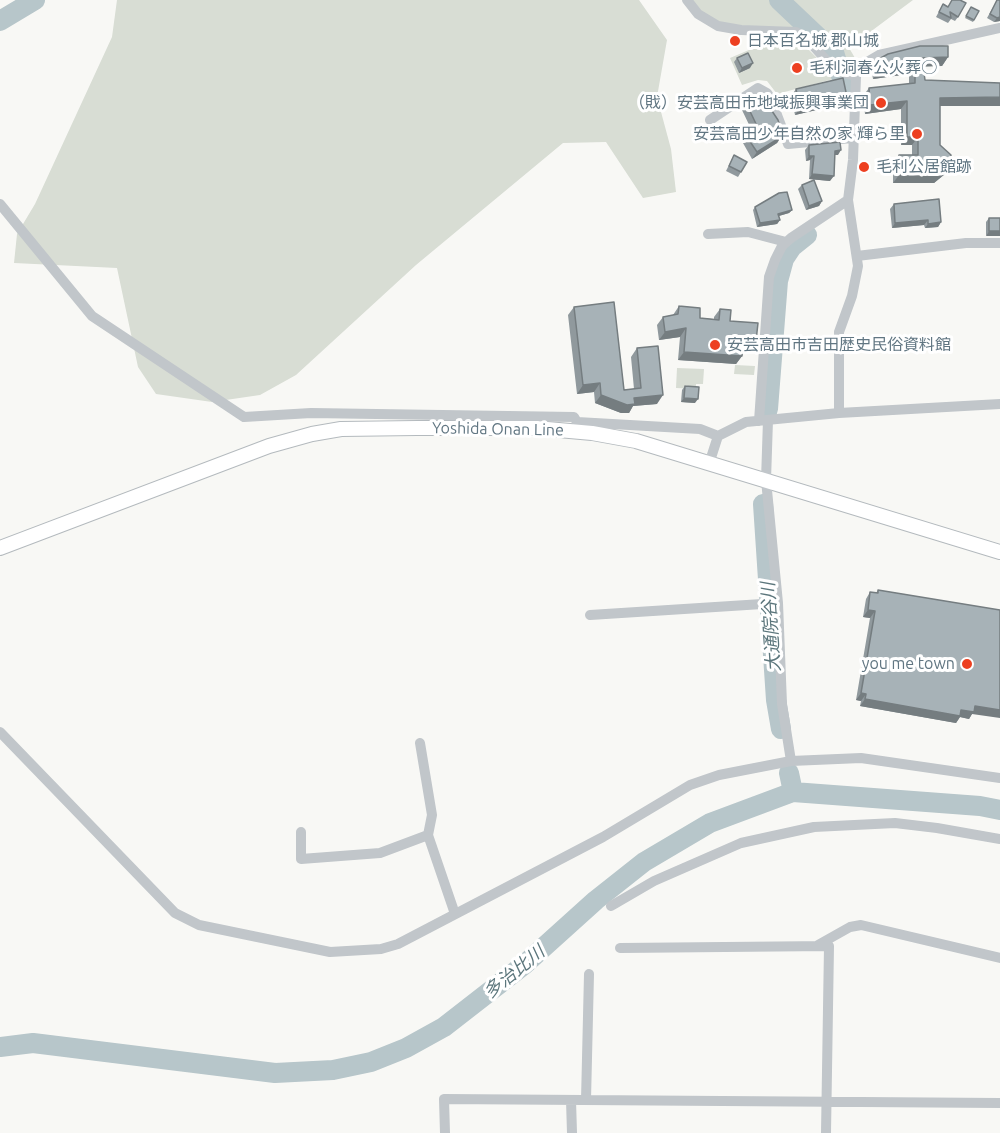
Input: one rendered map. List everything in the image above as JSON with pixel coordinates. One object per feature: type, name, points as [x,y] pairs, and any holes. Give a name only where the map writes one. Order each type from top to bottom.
[{"type":"main road","name":"Yoshida Onan Line","points":[[0,548],[269,446],[312,434],[341,429],[536,428],[592,433],[636,441],[1000,552]]},
{"type":"street","points":[[687,0],[698,14],[718,26],[741,30],[796,32],[807,39],[839,71],[853,75]]},
{"type":"street","points":[[839,413],[839,332],[852,296],[857,256],[848,200],[853,160],[853,75],[862,65],[879,55],[1000,28]]},
{"type":"street","points":[[710,120],[758,88],[767,93],[771,99],[788,144],[852,138]]},
{"type":"street","points":[[792,761],[782,704],[778,603],[766,480],[764,420],[769,277],[782,246],[786,242],[848,200]]},
{"type":"street","points":[[0,204],[92,316],[244,417],[311,413],[574,417],[577,422],[700,429],[718,436]]},
{"type":"street","points":[[708,234],[748,232],[786,242]]},
{"type":"street","points":[[857,256],[966,243],[1000,243]]},
{"type":"street","points":[[709,464],[718,436],[746,422],[839,413],[1000,404]]},
{"type":"street","points":[[590,615],[778,603]]},
{"type":"street","points":[[0,732],[175,913],[199,924],[314,949],[342,952],[381,949],[398,944],[603,837],[690,785],[719,775],[792,761],[861,758],[1000,778]]},
{"type":"street","points":[[420,743],[432,815],[428,835],[455,914]]},
{"type":"street","points":[[611,906],[654,882],[741,843],[814,827],[896,823],[1000,839]]},
{"type":"street","points":[[301,832],[301,859],[380,853],[428,835]]},
{"type":"street","points":[[818,946],[850,927],[872,926],[1000,958]]},
{"type":"street","points":[[620,948],[830,946],[826,1133]]},
{"type":"street","points":[[586,1100],[589,974]]},
{"type":"street","points":[[444,1133],[444,1099],[827,1104],[1000,1103]]},
{"type":"street","points":[[571,1100],[572,1133]]},
{"type":"shaded area","points":[[117,0],[639,0],[667,40],[657,97],[671,149],[676,192],[643,198],[606,142],[563,143],[416,265],[296,375],[260,395],[212,402],[156,394],[138,367],[117,268],[14,263],[17,234],[35,204],[112,37]]},
{"type":"shaded area","points":[[692,0],[913,0],[850,47],[842,36],[855,58],[849,66],[834,62],[811,38],[719,22],[701,11]]},
{"type":"shaded area","points":[[782,36],[796,37],[837,78],[777,94],[767,81],[758,80],[742,85],[730,58]]},
{"type":"shaded area","points":[[735,365],[755,366],[754,375],[734,374]]},
{"type":"shaded area","points":[[677,368],[704,369],[703,384],[696,384],[696,389],[676,388]]},
{"type":"building","points":[[952,0],[966,3],[958,17],[950,12],[951,18],[939,12],[943,4],[948,7]]},
{"type":"building","points":[[997,0],[1000,0],[1000,17],[997,18],[990,14]]},
{"type":"building","points":[[971,7],[979,11],[974,20],[966,16]]},
{"type":"building","points":[[920,46],[948,46],[948,57],[922,58],[925,80],[1000,83],[1000,97],[940,98],[940,145],[951,155],[950,166],[940,175],[899,175],[899,155],[918,155],[918,137],[907,137],[907,101],[870,105],[869,88],[915,83],[915,65],[878,71],[877,60],[888,54]]},
{"type":"building","points":[[748,53],[753,63],[742,68],[737,58]]},
{"type":"building","points":[[843,78],[847,97],[800,108],[796,89]]},
{"type":"building","points":[[767,94],[772,106],[770,108],[781,129],[777,131],[781,137],[757,152],[747,137],[759,130],[746,103]]},
{"type":"building","points":[[840,142],[841,150],[835,151],[834,176],[812,174],[814,156],[809,156],[809,145]]},
{"type":"building","points":[[734,155],[747,162],[741,172],[729,166]]},
{"type":"building","points":[[814,180],[822,201],[809,206],[802,185]]},
{"type":"building","points":[[787,192],[792,210],[778,214],[780,220],[760,223],[755,207],[779,193]]},
{"type":"building","points":[[939,199],[941,222],[928,224],[928,220],[895,223],[894,204]]},
{"type":"building","points":[[989,218],[1000,218],[1000,231],[989,231]]},
{"type":"building","points":[[614,302],[624,390],[641,388],[637,348],[658,346],[663,395],[634,398],[635,404],[627,405],[601,395],[600,383],[583,385],[574,307]]},
{"type":"building","points":[[679,306],[700,308],[700,318],[719,320],[720,309],[731,310],[730,321],[758,323],[756,341],[743,340],[742,356],[684,352],[686,328],[665,332],[663,317],[678,314]]},
{"type":"building","points":[[685,386],[699,387],[698,399],[684,398]]},
{"type":"building","points":[[878,590],[1000,610],[1000,710],[975,706],[974,712],[961,710],[960,716],[865,699],[866,694],[861,693],[875,611],[868,610],[870,592],[878,593]]},
{"type":"waterway","points":[[0,21],[35,0]]},
{"type":"waterway","name":"大通院谷川","points":[[779,0],[834,52],[844,86]]},
{"type":"waterway","name":"大通院谷川","points":[[768,409],[778,281],[784,259],[792,247],[807,235]]},
{"type":"waterway","name":"大通院谷川","points":[[763,504],[776,700],[781,729]]},
{"type":"waterway","name":"大通院谷川","points":[[789,773],[793,792]]},
{"type":"waterway","name":"多治比川","points":[[0,1047],[33,1043],[275,1073],[333,1070],[371,1062],[406,1048],[444,1027],[525,964],[596,900],[644,862],[710,823],[793,792],[980,806],[1000,810]]},
{"type":"place","name":"日本百名城 郡山城","points":[[735,41]]},
{"type":"place","name":"毛利洞春公火葬○","points":[[797,68]]},
{"type":"place","name":"（戝）安芸高田市地域振興事業団","points":[[881,103]]},
{"type":"place","name":"安芸高田少年自然の家 輝ら里","points":[[917,134]]},
{"type":"place","name":"毛利公居館跡","points":[[864,167]]},
{"type":"place","name":"安芸高田市吉田歴史民俗資料館","points":[[715,345]]},
{"type":"place","name":"you me town","points":[[967,664]]}]
